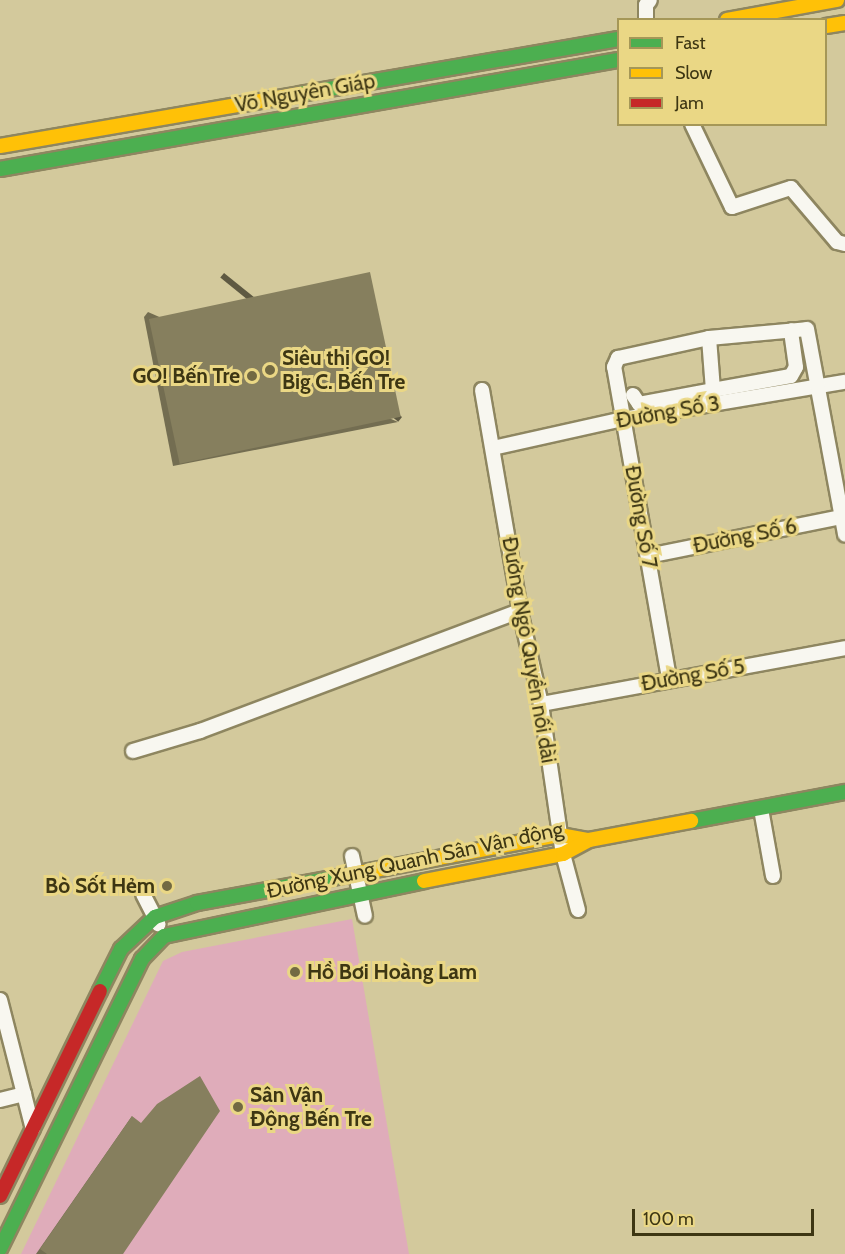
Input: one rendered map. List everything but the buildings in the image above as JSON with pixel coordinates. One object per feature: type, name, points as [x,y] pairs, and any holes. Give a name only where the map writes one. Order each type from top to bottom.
[{"type":"main road","points":[[738,18],[837,0]]},
{"type":"main road","points":[[827,26],[845,23]]},
{"type":"main road","name":"Võ Nguyên Giáp","points":[[0,146],[617,39]]},
{"type":"main road","points":[[528,55],[532,74]]},
{"type":"main road","name":"Võ Nguyên Giáp","points":[[0,169],[617,60]]},
{"type":"main road","points":[[589,840],[845,792]]},
{"type":"main road","name":"Đường Xung Quanh Sân Vận động","points":[[0,1196],[121,949],[155,917],[197,903],[560,835],[589,840]]},
{"type":"main road","name":"Đường Xung Quanh Sân Vận động","points":[[164,936],[202,925],[360,896],[563,854],[589,840]]},
{"type":"main road","points":[[0,1249],[142,959],[164,936]]},
{"type":"street","points":[[646,18],[646,5],[650,0]]},
{"type":"street","points":[[693,126],[732,207],[791,188],[837,242],[845,244]]},
{"type":"street","points":[[713,390],[709,338],[807,329],[845,535]]},
{"type":"street","points":[[633,395],[639,404],[791,376],[796,367],[790,330]]},
{"type":"street","name":"Đường Số 7","points":[[669,678],[614,367],[618,358],[709,338]]},
{"type":"street","name":"Đường Số 3","points":[[493,448],[623,419],[845,382]]},
{"type":"street","name":"Đường Ngô Quyền nối dài","points":[[482,390],[520,610],[541,704],[563,854],[578,910]]},
{"type":"street","name":"Đường Số 6","points":[[648,556],[841,517]]},
{"type":"street","points":[[133,751],[200,731],[520,610]]},
{"type":"street","name":"Đường Số 5","points":[[541,704],[669,678],[845,648]]},
{"type":"street","points":[[761,809],[773,876]]},
{"type":"street","points":[[352,856],[365,916]]},
{"type":"street","points":[[143,894],[164,936]]},
{"type":"street","points":[[0,1000],[33,1129]]},
{"type":"street","points":[[0,1100],[24,1094]]},
{"type":"street","points":[[24,1146],[46,1156]]},
{"type":"shaded area","name":"Sân Vận Động Bến Tre","points":[[352,919],[409,1254],[21,1254],[163,961],[182,952]]},
{"type":"traffic: fast","points":[[300,94],[617,39]]},
{"type":"traffic: fast","points":[[0,169],[617,60]]},
{"type":"traffic: fast","points":[[691,821],[845,792]]},
{"type":"traffic: fast","points":[[100,991],[121,949],[155,917],[197,903],[343,876]]},
{"type":"traffic: fast","points":[[0,1249],[142,959],[164,936],[424,881]]},
{"type":"traffic: slow","points":[[738,18],[837,0]]},
{"type":"traffic: slow","points":[[827,26],[845,23]]},
{"type":"traffic: slow","points":[[0,146],[300,94]]},
{"type":"traffic: slow","points":[[424,881],[563,854],[589,840],[691,821]]},
{"type":"traffic: slow","points":[[343,876],[560,835],[589,840]]},
{"type":"traffic: jam","points":[[0,1196],[100,991]]},
{"type":"place","name":"Siêu thị GO! Big C. Bến Tre","points":[[270,370]]},
{"type":"place","name":"GO! Bến Tre","points":[[252,376]]},
{"type":"place","name":"Bò Sốt Hẻm","points":[[167,886]]},
{"type":"place","name":"Hồ Bơi Hoàng Lam","points":[[295,972]]},
{"type":"place","name":"Sân Vận Động Bến Tre","points":[[238,1107]]}]
